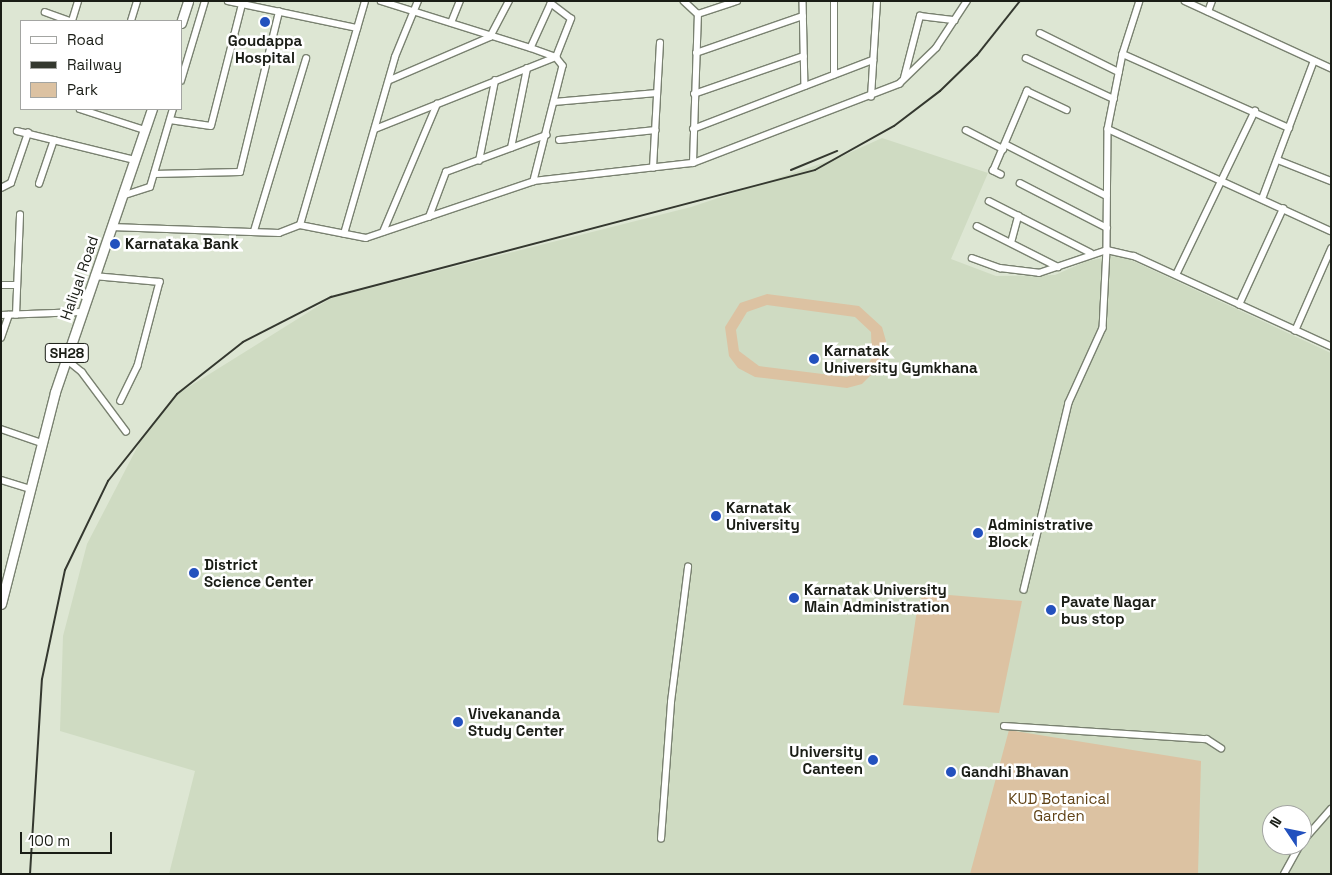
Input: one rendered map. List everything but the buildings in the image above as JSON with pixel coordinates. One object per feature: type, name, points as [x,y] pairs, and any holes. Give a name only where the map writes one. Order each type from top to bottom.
[{"type":"main road","points":[[182,20],[188,1]]},
{"type":"main road","name":"Haliyal Road","points":[[1,604],[42,443],[66,359],[152,110]]},
{"type":"street","points":[[71,20],[78,1]]},
{"type":"street","points":[[131,20],[137,1]]},
{"type":"street","points":[[182,78],[205,1]]},
{"type":"street","points":[[228,1],[357,28]]},
{"type":"street","points":[[300,225],[365,1]]},
{"type":"street","points":[[381,1],[556,57],[563,66],[534,181]]},
{"type":"street","points":[[344,234],[390,80],[418,1]]},
{"type":"street","points":[[451,24],[460,1]]},
{"type":"street","points":[[390,80],[490,37],[508,1]]},
{"type":"street","points":[[684,1],[698,14]]},
{"type":"street","points":[[698,14],[737,1]]},
{"type":"street","points":[[803,1],[805,86]]},
{"type":"street","points":[[834,1],[834,75]]},
{"type":"street","points":[[871,97],[878,1]]},
{"type":"street","points":[[111,226],[279,233],[300,225],[366,238],[534,181],[693,164],[871,97],[903,80],[936,48],[968,1]]},
{"type":"street","points":[[1024,590],[1067,411],[1103,328],[1107,250],[1108,129],[1123,54],[1140,1]]},
{"type":"street","points":[[1185,1],[1331,68]]},
{"type":"street","points":[[1208,12],[1212,1]]},
{"type":"street","points":[[170,120],[211,126],[242,4]]},
{"type":"street","points":[[376,129],[556,57],[571,19],[551,4],[531,48]]},
{"type":"street","points":[[45,12],[68,20]]},
{"type":"street","points":[[154,174],[240,172],[279,12]]},
{"type":"street","points":[[693,164],[698,14]]},
{"type":"street","points":[[696,53],[803,16]]},
{"type":"street","points":[[903,80],[920,16],[955,20]]},
{"type":"street","points":[[1040,33],[1119,72]]},
{"type":"street","points":[[653,168],[660,43]]},
{"type":"street","points":[[1123,54],[1289,128]]},
{"type":"street","points":[[694,94],[804,56]]},
{"type":"street","points":[[1026,58],[1114,99]]},
{"type":"street","points":[[254,232],[306,59]]},
{"type":"street","points":[[693,130],[873,60]]},
{"type":"street","points":[[1262,199],[1314,61]]},
{"type":"street","points":[[511,148],[527,68]]},
{"type":"street","points":[[479,161],[495,82]]},
{"type":"street","points":[[1001,175],[993,171],[1027,92],[1067,110]]},
{"type":"street","points":[[554,102],[657,93]]},
{"type":"street","points":[[383,232],[438,104]]},
{"type":"street","points":[[83,110],[145,130]]},
{"type":"street","points":[[122,196],[150,187],[173,110]]},
{"type":"street","points":[[1176,275],[1223,182],[1254,111]]},
{"type":"street","points":[[1108,129],[1331,230]]},
{"type":"street","points":[[559,140],[655,130]]},
{"type":"street","points":[[966,130],[1107,196]]},
{"type":"street","points":[[17,131],[135,160]]},
{"type":"street","points":[[1,188],[11,183],[28,133]]},
{"type":"street","points":[[430,217],[446,172],[546,135]]},
{"type":"street","points":[[39,184],[54,140]]},
{"type":"street","points":[[1278,160],[1331,181]]},
{"type":"street","points":[[1020,183],[1107,228]]},
{"type":"street","points":[[988,200],[1091,253]]},
{"type":"street","points":[[1239,305],[1283,208]]},
{"type":"street","points":[[16,315],[20,215]]},
{"type":"street","points":[[1011,243],[1018,216]]},
{"type":"street","points":[[976,226],[1058,267]]},
{"type":"street","points":[[1295,331],[1331,249]]},
{"type":"street","points":[[972,258],[1000,268],[1039,273],[1091,253],[1107,250],[1134,256],[1331,346]]},
{"type":"street","points":[[94,276],[160,282],[138,366],[121,401]]},
{"type":"street","points":[[1,285],[16,285]]},
{"type":"street","points":[[1,316],[81,312]]},
{"type":"street","points":[[1,338],[9,315]]},
{"type":"street","points":[[66,359],[82,372],[126,431]]},
{"type":"street","points":[[1,429],[42,443]]},
{"type":"street","points":[[1,480],[30,489]]},
{"type":"street","points":[[661,839],[671,702],[688,567]]},
{"type":"street","points":[[1004,726],[1207,738],[1221,748]]},
{"type":"street","points":[[1312,831],[1331,809]]},
{"type":"street","points":[[1284,874],[1295,855]]},
{"type":"shaded area","name":"Karnatak University","points":[[882,138],[988,173],[951,259],[996,276],[1055,275],[1087,261],[1120,255],[1331,353],[1331,874],[169,874],[195,771],[60,731],[63,636],[87,544],[142,438],[179,393],[331,298],[691,207],[838,158]]},
{"type":"green space","points":[[767,294],[859,306],[882,327],[886,341],[882,364],[862,384],[847,388],[755,377],[738,368],[729,356],[725,327],[740,303]],"holes":[[[767,305],[855,317],[871,332],[872,358],[866,367],[847,377],[759,366],[739,351],[736,330],[747,312]]]},
{"type":"green space","points":[[925,593],[1022,601],[999,713],[903,705],[918,603]]},
{"type":"green space","name":"KUD Botanical Garden","points":[[1009,730],[1201,761],[1198,874],[970,874]]},
{"type":"railway","points":[[30,874],[42,679],[65,570],[108,481],[177,394],[243,342],[331,297],[815,170],[894,126],[940,91],[977,55],[1020,1]]},
{"type":"railway","points":[[791,170],[837,151]]},
{"type":"place","name":"Goudappa Hospital","points":[[265,22]]},
{"type":"place","name":"Karnataka Bank","points":[[115,244]]},
{"type":"place","name":"Karnatak University Gymkhana","points":[[814,359]]},
{"type":"place","name":"Karnatak University","points":[[716,516]]},
{"type":"place","name":"Administrative Block","points":[[978,533]]},
{"type":"place","name":"District Science Center","points":[[194,573]]},
{"type":"place","name":"Karnatak University Main Administration","points":[[794,598]]},
{"type":"place","name":"Pavate Nagar bus stop","points":[[1051,610]]},
{"type":"place","name":"Vivekananda Study Center","points":[[458,722]]},
{"type":"place","name":"University Canteen","points":[[873,760]]},
{"type":"place","name":"Gandhi Bhavan","points":[[951,772]]}]
